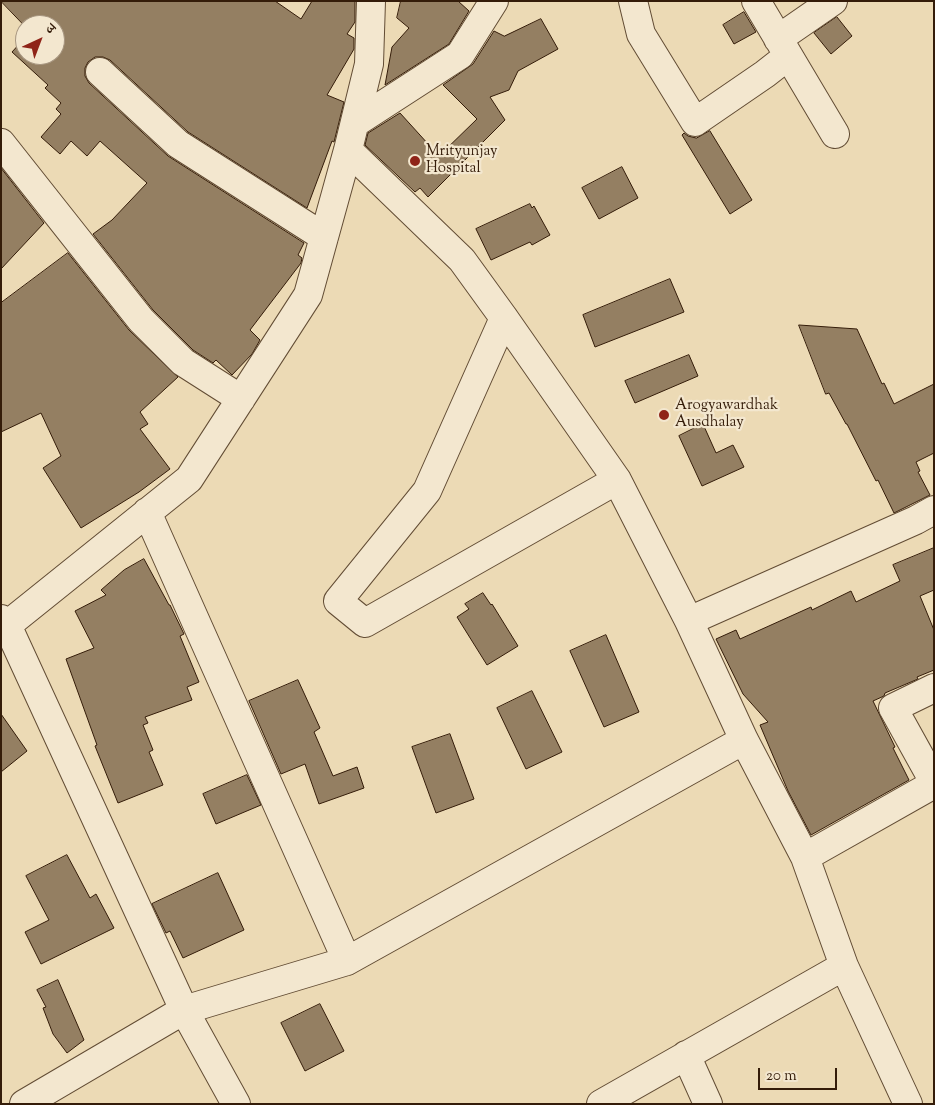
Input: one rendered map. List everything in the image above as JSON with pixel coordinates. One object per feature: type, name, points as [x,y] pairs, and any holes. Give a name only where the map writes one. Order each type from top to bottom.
[{"type":"street","points":[[236,1104],[184,1010],[3,625],[189,479],[308,295],[348,150],[369,64],[371,1]]},
{"type":"street","points":[[355,123],[460,55],[494,1]]},
{"type":"street","points":[[634,1],[641,34],[695,122],[765,74],[783,47],[832,1]]},
{"type":"street","points":[[756,1],[835,134]]},
{"type":"street","points":[[100,72],[178,144],[324,237]]},
{"type":"street","points":[[1,143],[141,320],[183,362],[241,399]]},
{"type":"street","points":[[348,150],[462,260],[617,480],[689,621],[744,740],[805,857],[844,966],[908,1104]]},
{"type":"street","points":[[504,318],[428,491],[338,601],[365,623],[617,480]]},
{"type":"street","points":[[689,621],[916,520],[934,510]]},
{"type":"street","points":[[147,512],[347,961]]},
{"type":"street","points":[[805,857],[934,783],[893,708],[934,688]]},
{"type":"street","points":[[24,1104],[184,1010],[347,961],[744,740]]},
{"type":"street","points":[[601,1104],[844,966]]},
{"type":"street","points":[[686,1055],[708,1104]]},
{"type":"building","points":[[1,1],[275,1],[301,19],[312,1],[355,1],[355,22],[347,34],[354,38],[354,49],[327,95],[344,102],[334,142],[332,141],[307,208],[188,132],[110,60],[103,57],[95,57],[88,62],[85,68],[85,76],[89,83],[168,156],[304,243],[298,255],[302,258],[301,263],[250,330],[260,340],[252,354],[232,375],[216,360],[213,363],[193,350],[153,310],[93,234],[112,220],[147,183],[100,141],[87,156],[71,141],[60,154],[41,137],[61,114],[56,109],[61,103],[45,88],[48,85],[26,65],[65,65],[65,15],[15,16]]},
{"type":"building","points":[[401,1],[458,1],[469,11],[449,44],[385,85],[392,47],[409,28],[397,18]]},
{"type":"building","points":[[744,12],[756,32],[734,44],[723,25]]},
{"type":"building","points":[[837,17],[852,36],[831,54],[814,33]]},
{"type":"building","points":[[541,19],[558,49],[518,71],[509,90],[490,97],[505,120],[428,197],[420,188],[415,192],[365,145],[368,133],[400,113],[439,156],[477,119],[443,85],[473,64],[494,31],[504,36]]},
{"type":"building","points":[[710,131],[752,200],[730,214],[682,135],[684,133],[696,138]]},
{"type":"building","points":[[622,167],[638,198],[599,219],[582,188]]},
{"type":"building","points":[[1,168],[44,223],[1,269]]},
{"type":"building","points":[[530,204],[532,208],[534,206],[550,235],[532,245],[530,242],[491,260],[476,229]]},
{"type":"building","points":[[68,253],[129,330],[178,377],[140,412],[148,424],[140,429],[170,469],[139,492],[81,528],[43,468],[61,456],[41,413],[1,432],[1,303]]},
{"type":"building","points":[[670,279],[684,312],[595,347],[583,315]]},
{"type":"building","points":[[799,325],[857,329],[882,384],[884,383],[894,404],[934,384],[934,453],[916,462],[920,471],[918,472],[930,495],[894,513],[847,424],[829,393],[826,394]]},
{"type":"building","points":[[689,355],[698,376],[635,403],[625,381]]},
{"type":"building","points":[[703,424],[716,453],[733,445],[744,467],[702,486],[679,436]]},
{"type":"building","points":[[934,548],[934,590],[920,596],[934,630],[934,670],[885,693],[884,696],[873,701],[909,780],[811,835],[788,791],[760,725],[768,722],[743,694],[716,639],[736,630],[740,639],[811,607],[812,610],[851,591],[856,602],[900,581],[893,565]]},
{"type":"building","points":[[144,559],[184,634],[180,636],[199,682],[187,687],[192,700],[145,717],[148,723],[143,725],[153,750],[149,752],[163,785],[118,803],[95,746],[97,745],[66,659],[94,648],[75,611],[106,595],[101,590],[124,570]]},
{"type":"building","points":[[483,593],[518,646],[487,665],[457,617],[469,609],[465,604]]},
{"type":"building","points":[[606,635],[639,712],[604,727],[570,651]]},
{"type":"building","points":[[298,680],[320,728],[314,732],[333,776],[357,767],[364,788],[319,804],[305,764],[281,774],[249,701]]},
{"type":"building","points":[[532,691],[562,752],[526,769],[497,708]]},
{"type":"building","points":[[1,714],[27,751],[1,772]]},
{"type":"building","points":[[450,734],[474,799],[436,813],[412,747]]},
{"type":"building","points":[[247,775],[261,805],[216,824],[203,794]]},
{"type":"building","points":[[67,855],[90,898],[96,894],[114,928],[41,964],[25,932],[49,920],[26,876]]},
{"type":"building","points":[[218,873],[244,930],[183,958],[170,931],[166,933],[152,904]]},
{"type":"building","points":[[58,980],[84,1040],[67,1053],[53,1034],[43,1008],[46,1007],[37,990]]},
{"type":"building","points":[[320,1004],[344,1051],[305,1071],[281,1023]]},
{"type":"place","name":"Mrityunjay Hospital","points":[[415,161]]},
{"type":"place","name":"Arogyawardhak Ausdhalay","points":[[664,415]]}]
